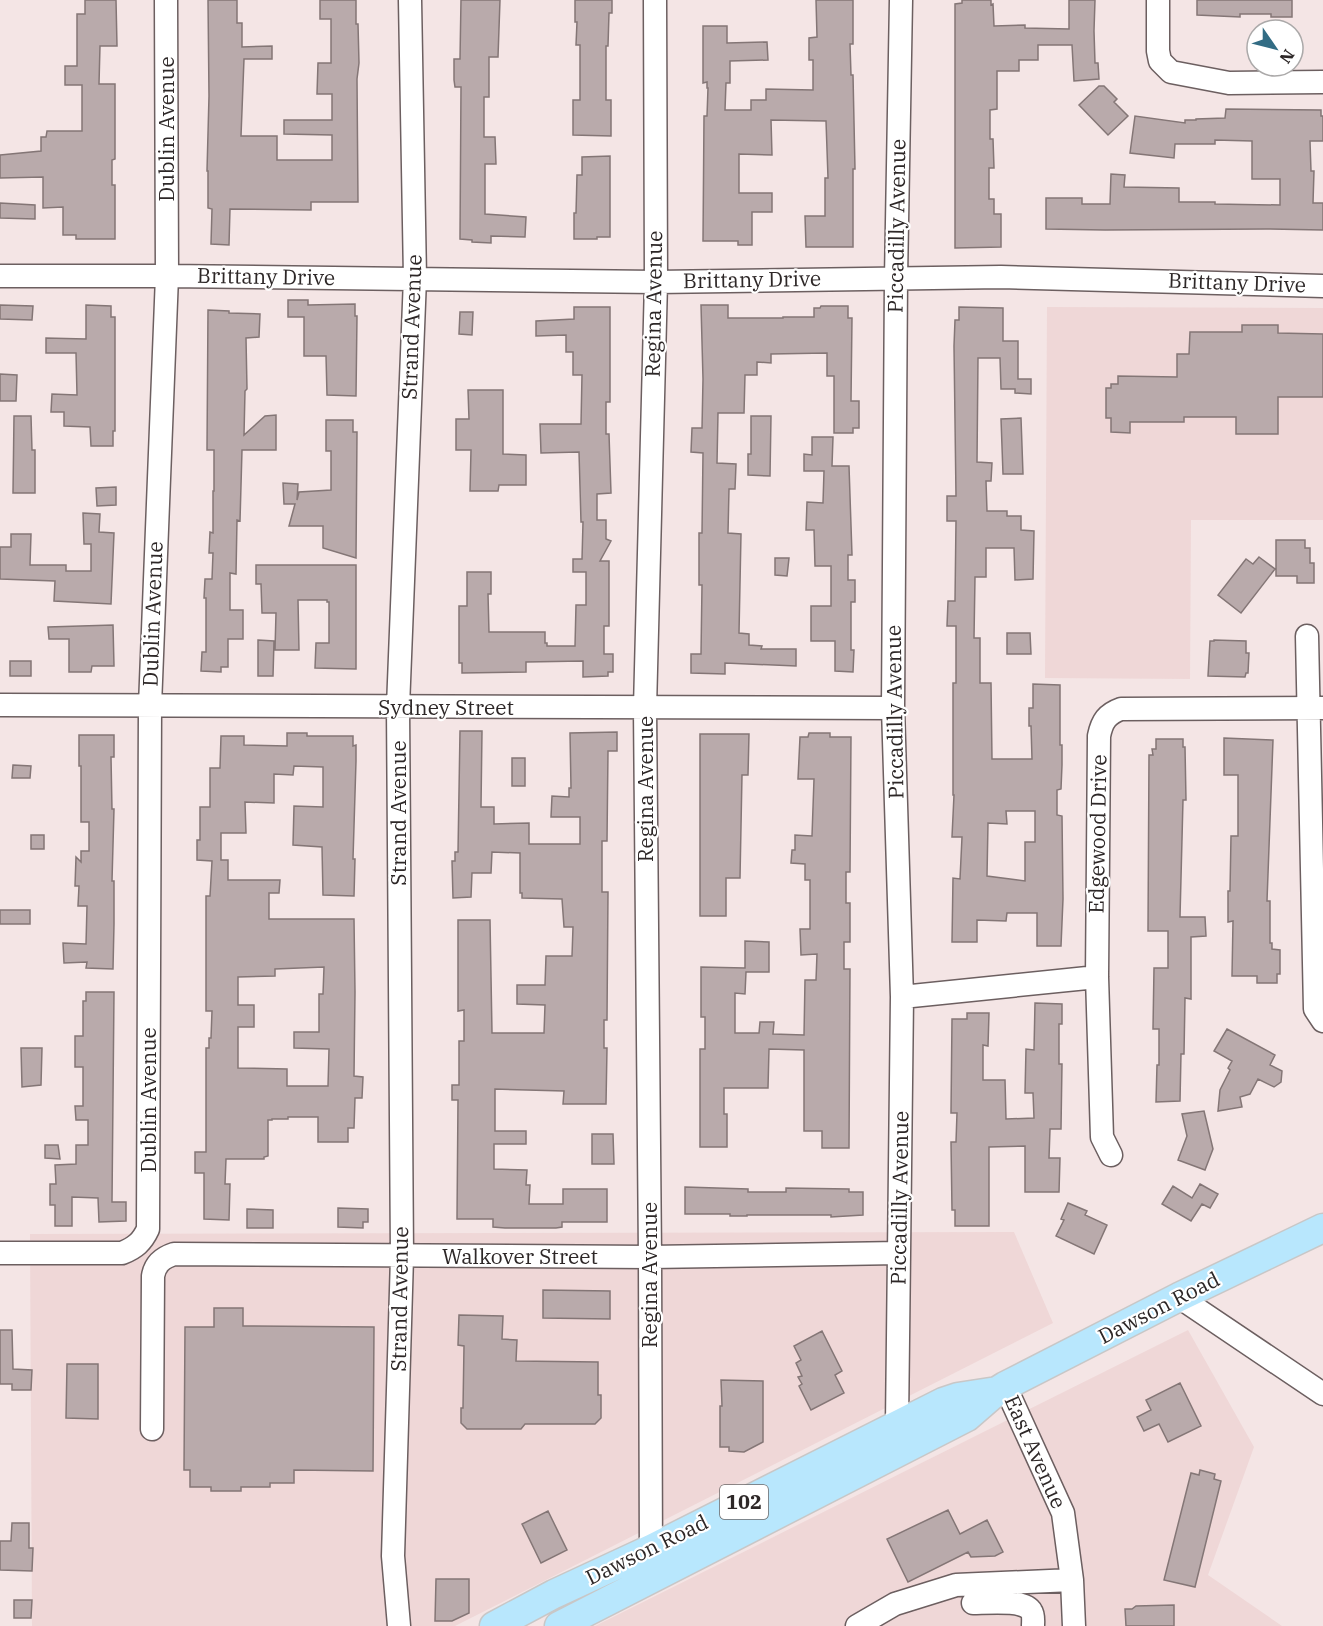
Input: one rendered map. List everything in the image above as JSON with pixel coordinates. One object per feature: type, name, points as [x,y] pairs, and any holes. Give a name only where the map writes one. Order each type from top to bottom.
[{"type":"main road","name":"Dawson Road","points":[[559,1626],[967,1417],[1001,1388],[1179,1297],[1323,1228]]},
{"type":"main road","name":"Dawson Road","points":[[494,1626],[554,1594],[651,1549],[943,1402],[1001,1388]]},
{"type":"street","name":"Dublin Avenue","points":[[0,1252],[122,1253],[144,1239],[148,1229],[150,705],[167,276],[166,0]]},
{"type":"street","name":"Strand Avenue","points":[[399,1626],[393,1556],[402,1257],[399,708],[415,278],[410,0]]},
{"type":"street","name":"Regina Avenue","points":[[651,1579],[645,708],[656,282],[655,0]]},
{"type":"street","name":"Piccadilly Avenue","points":[[897,1424],[902,997],[893,708],[896,278],[901,0]]},
{"type":"street","points":[[1158,0],[1158,51],[1160,61],[1171,72],[1229,83],[1323,82]]},
{"type":"street","name":"Brittany Drive","points":[[0,276],[656,282],[1001,277],[1323,286]]},
{"type":"street","points":[[1307,636],[1315,708],[1316,1009],[1323,1021]]},
{"type":"street","name":"Sydney Street","points":[[0,705],[893,708]]},
{"type":"street","name":"Edgewood Drive","points":[[1112,1155],[1102,1137],[1097,977],[1099,736],[1106,718],[1112,712],[1121,709],[1315,708]]},
{"type":"street","points":[[902,997],[1097,977]]},
{"type":"street","name":"Walkover Street","points":[[152,1429],[153,1276],[159,1263],[165,1257],[174,1254],[650,1257],[899,1253]]},
{"type":"street","points":[[1179,1297],[1323,1394]]},
{"type":"street","name":"East Avenue","points":[[1001,1388],[1063,1513],[1072,1580],[1074,1626]]},
{"type":"street","points":[[857,1626],[895,1604],[956,1585],[1072,1580]]},
{"type":"street","points":[[973,1603],[1014,1603],[1030,1608],[1033,1614],[1033,1626]]},
{"type":"shaded area","points":[[1047,307],[1323,308],[1323,520],[1191,520],[1190,679],[1045,678]]},
{"type":"shaded area","points":[[1014,1232],[1053,1323],[455,1626],[32,1626],[30,1234]]},
{"type":"shaded area","points":[[1188,1330],[1254,1447],[1208,1575],[1282,1626],[595,1626]]},
{"type":"building","points":[[85,0],[116,0],[117,46],[100,46],[99,84],[115,84],[115,159],[112,160],[112,185],[115,185],[115,239],[76,239],[76,235],[63,235],[63,207],[43,208],[43,177],[0,178],[0,155],[41,151],[41,137],[46,137],[47,131],[82,131],[82,85],[65,85],[65,66],[77,66],[77,14],[85,14]]},
{"type":"building","points":[[208,0],[237,0],[237,23],[242,23],[242,47],[272,46],[272,59],[244,59],[241,136],[277,136],[277,160],[332,160],[332,135],[284,134],[284,120],[332,120],[332,94],[317,94],[318,63],[331,63],[331,19],[320,19],[320,0],[356,0],[359,63],[357,79],[358,202],[311,202],[311,210],[230,209],[229,245],[211,244],[212,209],[208,208],[207,171]]},
{"type":"building","points":[[461,0],[500,0],[498,57],[489,57],[489,97],[484,97],[484,137],[495,137],[496,164],[485,164],[485,214],[526,217],[525,237],[491,236],[491,243],[460,239],[461,87],[455,87],[454,59],[460,59]]},
{"type":"building","points":[[575,0],[612,0],[612,13],[609,13],[608,46],[606,46],[606,100],[611,100],[611,136],[573,135],[573,100],[580,100],[580,45],[576,45]]},
{"type":"building","points":[[816,0],[853,0],[853,44],[850,44],[855,169],[853,169],[853,247],[806,247],[805,216],[825,216],[825,178],[828,178],[826,121],[771,120],[772,155],[739,154],[739,193],[772,193],[772,212],[752,212],[752,245],[738,245],[738,241],[703,241],[704,116],[707,116],[708,88],[707,82],[703,83],[703,26],[727,26],[727,43],[767,42],[768,60],[730,61],[730,83],[726,83],[725,110],[751,110],[751,100],[766,100],[766,89],[813,90],[813,60],[809,60],[809,38],[817,37]]},
{"type":"building","points":[[962,0],[991,0],[994,26],[1025,25],[1025,28],[1069,29],[1069,0],[1095,0],[1095,63],[1098,63],[1099,79],[1074,81],[1072,45],[1038,45],[1038,60],[1019,60],[1019,71],[997,71],[997,109],[990,110],[990,139],[993,139],[994,168],[989,168],[989,199],[994,199],[994,214],[1001,214],[1001,247],[955,248],[955,4],[962,3]]},
{"type":"building","points":[[1197,0],[1292,0],[1292,17],[1271,17],[1271,14],[1240,14],[1240,17],[1197,15]]},
{"type":"building","points":[[1099,86],[1104,86],[1117,99],[1114,102],[1128,116],[1108,135],[1079,105]]},
{"type":"building","points":[[1226,109],[1321,110],[1323,141],[1310,141],[1311,171],[1314,171],[1313,203],[1323,203],[1323,230],[1046,229],[1046,198],[1082,198],[1082,204],[1110,204],[1111,174],[1125,175],[1124,187],[1179,188],[1179,202],[1280,205],[1280,179],[1252,179],[1252,141],[1215,140],[1215,144],[1175,144],[1174,158],[1130,153],[1135,116],[1185,123],[1185,120],[1225,118]]},
{"type":"building","points":[[610,156],[610,237],[574,239],[577,175],[582,175],[582,157]]},
{"type":"building","points":[[0,203],[35,205],[35,219],[0,218]]},
{"type":"building","points":[[288,300],[308,300],[308,305],[355,304],[355,316],[357,316],[356,396],[327,395],[326,356],[304,356],[304,317],[288,317]]},
{"type":"building","points":[[0,305],[33,306],[32,320],[0,319]]},
{"type":"building","points":[[86,305],[111,306],[111,317],[115,317],[113,446],[91,446],[90,427],[64,426],[64,412],[51,412],[52,394],[77,395],[76,353],[46,353],[46,338],[86,339]]},
{"type":"building","points":[[701,305],[728,305],[728,318],[814,317],[814,308],[848,306],[848,318],[852,318],[851,401],[859,401],[859,428],[853,428],[853,433],[834,433],[834,376],[827,376],[827,353],[771,354],[771,363],[757,362],[757,375],[745,375],[744,413],[718,413],[717,463],[736,464],[735,489],[729,489],[728,533],[741,534],[739,633],[749,634],[749,645],[762,646],[761,649],[796,649],[796,666],[725,663],[725,674],[691,673],[691,654],[701,654],[702,585],[699,585],[699,533],[702,533],[703,453],[691,452],[692,428],[702,428]]},
{"type":"building","points":[[574,307],[610,307],[610,402],[606,402],[606,434],[609,434],[611,493],[597,494],[597,520],[606,520],[606,539],[611,541],[600,561],[609,561],[609,626],[604,626],[604,654],[613,654],[613,672],[608,672],[608,676],[583,677],[583,661],[526,662],[526,672],[462,673],[462,663],[459,663],[459,606],[467,606],[467,572],[491,572],[491,594],[488,594],[489,632],[545,632],[547,646],[575,646],[576,605],[586,605],[586,572],[573,572],[573,559],[582,559],[583,522],[581,522],[579,452],[541,453],[540,424],[581,424],[582,375],[573,375],[573,352],[566,352],[566,335],[536,336],[536,321],[574,319]]},
{"type":"building","points":[[959,307],[1003,308],[1003,341],[1018,341],[1018,379],[1031,379],[1031,394],[1015,393],[1015,389],[1001,389],[1000,358],[978,358],[977,462],[992,463],[991,481],[986,481],[987,511],[1007,511],[1007,516],[1021,516],[1021,530],[1034,531],[1033,579],[1015,580],[1014,548],[986,548],[986,577],[975,577],[974,638],[980,638],[980,683],[991,683],[992,759],[1032,759],[1029,708],[1033,708],[1033,684],[1060,685],[1062,765],[1061,789],[1057,790],[1057,815],[1062,816],[1061,946],[1037,946],[1037,913],[1007,913],[1006,921],[977,920],[977,942],[952,942],[953,878],[960,879],[962,837],[952,837],[953,683],[956,683],[956,626],[947,626],[948,601],[955,601],[956,521],[947,521],[947,496],[956,496],[954,346],[955,320],[959,320]],"holes":[[[1006,811],[1035,811],[1035,842],[1025,842],[1025,881],[987,876],[988,823],[1007,824]]]},
{"type":"building","points":[[208,310],[260,314],[259,337],[246,338],[247,389],[245,391],[244,435],[265,416],[276,415],[276,450],[242,450],[240,521],[237,520],[236,574],[230,573],[230,610],[243,610],[243,639],[228,639],[228,667],[221,667],[221,672],[201,671],[202,652],[206,652],[205,579],[212,579],[213,553],[209,553],[210,532],[213,533],[214,450],[207,450]]},
{"type":"building","points":[[460,312],[473,312],[472,335],[459,334]]},
{"type":"building","points":[[1242,325],[1278,325],[1278,333],[1323,334],[1323,397],[1278,397],[1278,434],[1236,434],[1236,417],[1184,417],[1184,422],[1130,422],[1130,433],[1111,432],[1111,418],[1106,418],[1106,388],[1111,388],[1111,384],[1118,384],[1118,376],[1177,377],[1177,354],[1189,354],[1190,332],[1242,332]]},
{"type":"building","points":[[0,374],[17,375],[16,401],[0,401]]},
{"type":"building","points":[[468,390],[503,390],[503,454],[526,455],[526,485],[499,485],[498,491],[470,491],[471,450],[456,450],[456,419],[469,419]]},
{"type":"building","points":[[14,416],[31,416],[32,450],[35,450],[35,493],[13,493]]},
{"type":"building","points":[[751,416],[771,416],[770,476],[748,475],[748,454],[751,454]]},
{"type":"building","points":[[1021,418],[1023,474],[1003,474],[1001,419]]},
{"type":"building","points":[[326,420],[353,420],[353,432],[357,432],[356,558],[323,548],[323,526],[289,526],[295,504],[284,504],[283,483],[298,484],[297,500],[299,492],[331,490],[331,451],[326,451]]},
{"type":"building","points":[[812,437],[833,437],[832,466],[849,466],[852,555],[848,555],[848,580],[855,580],[855,602],[851,602],[853,672],[835,671],[835,641],[811,641],[811,606],[831,606],[831,566],[815,566],[814,530],[806,530],[807,502],[823,503],[824,471],[804,471],[804,454],[812,455]]},
{"type":"building","points":[[116,487],[116,505],[97,506],[96,488]]},
{"type":"building","points":[[83,513],[100,514],[99,532],[114,533],[111,604],[54,601],[55,581],[0,579],[0,547],[11,547],[11,534],[31,534],[30,565],[66,565],[66,571],[91,571],[91,544],[84,544]]},
{"type":"building","points":[[1276,540],[1305,540],[1305,548],[1310,548],[1310,563],[1314,563],[1314,583],[1297,583],[1297,576],[1276,576]]},
{"type":"building","points":[[1259,557],[1275,569],[1241,613],[1218,595],[1246,559],[1253,564]]},
{"type":"building","points":[[775,558],[789,558],[787,576],[775,575]]},
{"type":"building","points":[[256,565],[356,565],[356,669],[315,668],[316,643],[329,643],[329,602],[327,600],[298,600],[299,650],[275,650],[276,613],[262,613],[261,584],[256,584]]},
{"type":"building","points":[[113,625],[114,666],[92,666],[91,672],[69,672],[69,639],[49,639],[48,627]]},
{"type":"building","points":[[1007,633],[1030,633],[1031,654],[1007,654]]},
{"type":"building","points":[[258,640],[274,641],[273,676],[258,676]]},
{"type":"building","points":[[1210,641],[1246,641],[1246,653],[1249,653],[1248,673],[1245,677],[1208,676]]},
{"type":"building","points":[[10,661],[31,661],[31,676],[10,676]]},
{"type":"building","points":[[460,731],[482,731],[481,807],[494,807],[494,824],[529,823],[529,844],[580,844],[580,817],[551,817],[552,796],[569,797],[569,788],[571,788],[570,733],[617,732],[617,751],[608,751],[607,841],[602,841],[602,892],[608,892],[607,1020],[604,1020],[604,1048],[607,1048],[606,1104],[563,1104],[564,1091],[495,1089],[495,1131],[526,1131],[526,1144],[494,1144],[494,1169],[527,1170],[526,1185],[530,1185],[529,1204],[563,1204],[563,1189],[607,1189],[607,1222],[562,1222],[562,1227],[556,1228],[505,1228],[493,1227],[493,1219],[457,1219],[458,1100],[452,1100],[452,1085],[459,1085],[459,1041],[464,1041],[464,1010],[458,1011],[458,920],[490,920],[492,1033],[544,1033],[545,1005],[517,1004],[517,985],[545,985],[546,956],[572,956],[573,927],[564,927],[562,899],[522,898],[520,853],[492,852],[491,873],[472,873],[471,897],[453,898],[452,861],[455,861],[455,852],[458,852]]},
{"type":"building","points":[[287,733],[307,733],[307,736],[353,736],[353,746],[356,745],[354,896],[323,895],[322,847],[293,845],[294,806],[323,807],[323,767],[294,766],[293,775],[274,774],[274,803],[245,802],[246,833],[221,833],[221,860],[228,860],[228,880],[280,880],[279,893],[269,893],[269,919],[354,919],[354,1076],[363,1077],[362,1098],[355,1098],[354,1128],[348,1128],[348,1142],[318,1142],[318,1117],[268,1120],[268,1156],[264,1159],[226,1159],[225,1184],[230,1184],[229,1220],[204,1219],[204,1173],[195,1173],[195,1152],[206,1152],[206,1048],[209,1048],[209,1038],[211,1038],[212,1011],[206,1011],[206,896],[210,896],[212,861],[197,860],[197,840],[200,840],[200,807],[210,807],[210,768],[220,768],[221,736],[244,736],[244,745],[287,746]],"holes":[[[324,967],[323,994],[319,994],[319,1032],[294,1032],[294,1048],[329,1049],[328,1086],[287,1086],[287,1069],[238,1068],[238,1027],[254,1027],[254,1005],[238,1005],[238,977],[275,976],[275,969]]]},
{"type":"building","points":[[809,733],[830,733],[830,737],[851,737],[850,872],[846,872],[846,903],[850,903],[850,942],[844,942],[844,969],[850,969],[849,1148],[822,1148],[822,1131],[804,1131],[804,1050],[769,1049],[768,1088],[724,1088],[727,1147],[700,1147],[700,1049],[705,1049],[705,1017],[701,1017],[701,967],[745,968],[745,941],[769,942],[769,972],[746,972],[745,994],[735,993],[735,1033],[759,1033],[760,1022],[774,1022],[773,1034],[804,1035],[805,980],[816,980],[817,954],[801,955],[800,929],[810,929],[810,880],[805,880],[805,864],[791,863],[792,850],[795,850],[795,835],[812,836],[814,779],[798,779],[800,737],[808,737]]},
{"type":"building","points":[[700,734],[749,734],[748,775],[742,775],[740,878],[726,878],[726,916],[700,916]]},
{"type":"building","points":[[79,735],[114,735],[114,757],[111,757],[112,809],[114,809],[113,969],[86,968],[87,962],[64,963],[63,943],[86,944],[87,906],[78,906],[79,886],[75,886],[76,857],[81,862],[81,851],[89,851],[89,822],[81,822]]},
{"type":"building","points":[[1224,738],[1273,740],[1267,901],[1270,901],[1270,943],[1272,943],[1272,949],[1280,950],[1280,974],[1277,974],[1277,983],[1257,983],[1257,976],[1232,976],[1233,921],[1228,922],[1228,891],[1230,891],[1231,836],[1238,836],[1238,775],[1224,775]]},
{"type":"building","points":[[1156,739],[1183,739],[1186,800],[1183,800],[1180,917],[1205,917],[1206,936],[1191,937],[1191,999],[1185,998],[1180,1101],[1156,1102],[1159,1029],[1153,1029],[1154,968],[1168,968],[1168,931],[1148,931],[1149,755],[1153,755],[1152,749],[1156,749]]},
{"type":"building","points":[[512,758],[525,758],[525,786],[512,786]]},
{"type":"building","points":[[13,765],[31,766],[30,778],[12,778]]},
{"type":"building","points":[[31,835],[44,835],[44,849],[31,849]]},
{"type":"building","points":[[0,910],[30,910],[30,924],[0,924]]},
{"type":"building","points":[[86,992],[114,992],[112,1202],[126,1202],[126,1221],[99,1222],[98,1198],[72,1197],[72,1226],[55,1226],[55,1205],[50,1205],[50,1184],[56,1184],[55,1165],[76,1164],[76,1145],[88,1145],[88,1120],[76,1120],[75,1106],[83,1106],[83,1067],[75,1067],[75,1036],[83,1036],[83,1001],[86,1001]]},
{"type":"building","points":[[1035,1003],[1062,1004],[1062,1024],[1059,1024],[1059,1064],[1062,1064],[1061,1129],[1050,1129],[1049,1158],[1060,1158],[1059,1192],[1025,1192],[1025,1146],[989,1147],[989,1226],[955,1226],[955,1210],[952,1210],[951,1142],[956,1142],[957,1113],[951,1113],[952,1019],[967,1019],[967,1013],[989,1013],[988,1046],[983,1045],[983,1080],[1005,1080],[1006,1119],[1034,1118],[1033,1093],[1025,1093],[1026,1049],[1034,1050]]},
{"type":"building","points":[[1227,1029],[1275,1055],[1270,1065],[1282,1071],[1281,1082],[1274,1087],[1258,1079],[1250,1094],[1240,1097],[1242,1107],[1218,1111],[1220,1090],[1232,1061],[1214,1051]]},
{"type":"building","points":[[21,1048],[42,1048],[41,1085],[22,1087]]},
{"type":"building","points":[[1204,1111],[1213,1149],[1205,1170],[1178,1160],[1187,1136],[1182,1114]]},
{"type":"building","points":[[592,1134],[613,1134],[614,1164],[592,1164]]},
{"type":"building","points":[[45,1145],[58,1145],[60,1159],[45,1158]]},
{"type":"building","points":[[1200,1184],[1218,1194],[1210,1208],[1202,1204],[1191,1221],[1162,1204],[1173,1186],[1192,1198]]},
{"type":"building","points":[[685,1187],[748,1189],[748,1192],[786,1192],[786,1188],[849,1189],[849,1192],[863,1192],[863,1215],[831,1217],[831,1215],[685,1214]]},
{"type":"building","points":[[1068,1203],[1087,1211],[1085,1215],[1107,1225],[1094,1254],[1056,1236],[1064,1220],[1061,1219]]},
{"type":"building","points":[[338,1208],[368,1209],[368,1222],[363,1222],[363,1228],[338,1227]]},
{"type":"building","points":[[247,1209],[273,1210],[273,1228],[247,1228]]},
{"type":"building","points":[[543,1290],[610,1291],[610,1319],[543,1318]]},
{"type":"building","points":[[214,1308],[243,1308],[243,1326],[374,1327],[373,1471],[294,1470],[294,1483],[270,1483],[270,1487],[241,1487],[241,1491],[211,1491],[211,1487],[190,1487],[190,1470],[184,1470],[185,1327],[214,1327]]},
{"type":"building","points":[[459,1315],[503,1316],[502,1339],[517,1340],[516,1361],[598,1362],[601,1418],[595,1424],[525,1424],[521,1429],[467,1429],[461,1423],[464,1346],[458,1345]]},
{"type":"building","points":[[0,1330],[12,1330],[13,1369],[32,1370],[31,1390],[12,1390],[12,1384],[0,1384]]},
{"type":"building","points":[[822,1331],[842,1371],[835,1375],[844,1393],[811,1410],[799,1386],[802,1384],[798,1377],[802,1376],[796,1363],[801,1360],[794,1346]]},
{"type":"building","points":[[67,1364],[98,1364],[98,1419],[66,1418]]},
{"type":"building","points":[[721,1380],[763,1381],[763,1442],[744,1452],[729,1451],[729,1447],[720,1447]]},
{"type":"building","points":[[1180,1383],[1201,1426],[1168,1442],[1159,1424],[1144,1431],[1137,1417],[1151,1410],[1146,1400]]},
{"type":"building","points":[[1200,1470],[1215,1474],[1214,1479],[1221,1481],[1195,1587],[1164,1580],[1191,1473],[1199,1475]]},
{"type":"building","points":[[948,1510],[960,1534],[987,1520],[1003,1552],[995,1556],[971,1557],[968,1552],[908,1582],[887,1539]]},
{"type":"building","points":[[548,1511],[567,1550],[541,1563],[522,1524]]},
{"type":"building","points":[[12,1523],[29,1523],[29,1548],[33,1548],[32,1571],[0,1570],[0,1541],[11,1541]]},
{"type":"building","points":[[436,1579],[469,1579],[469,1613],[452,1621],[435,1621]]},
{"type":"building","points":[[14,1600],[32,1600],[31,1618],[14,1618]]},
{"type":"building","points":[[1174,1605],[1174,1626],[1126,1626],[1125,1609],[1132,1609],[1136,1606]]}]
